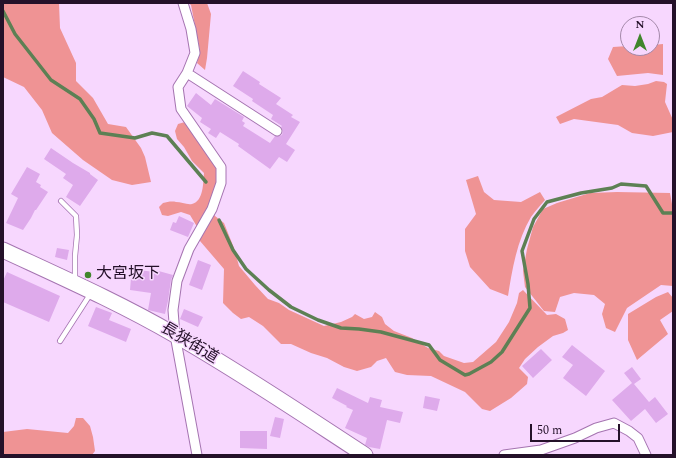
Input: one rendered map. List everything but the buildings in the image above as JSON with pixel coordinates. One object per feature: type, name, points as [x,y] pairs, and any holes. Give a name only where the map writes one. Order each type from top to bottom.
[{"type":"main road","name":"長狭街道","points":[[3,250],[133,312],[176,335],[365,455]]},
{"type":"street","points":[[183,3],[191,29],[195,53],[187,73],[178,87],[181,109],[221,167],[221,183],[212,209],[189,249],[177,281],[172,310],[197,455]]},
{"type":"street","points":[[187,73],[277,131]]},
{"type":"street","points":[[504,455],[542,450],[575,438],[596,428],[614,423],[638,438],[646,455]]},
{"type":"lane","points":[[61,201],[76,216],[77,235],[75,284]]},
{"type":"lane","points":[[60,341],[92,292]]},
{"type":"shaded area","points":[[3,3],[59,3],[60,28],[76,63],[76,81],[93,98],[108,124],[126,127],[141,148],[145,157],[151,182],[132,185],[112,180],[83,160],[52,133],[42,110],[24,87],[3,77]]},
{"type":"shaded area","points":[[188,3],[207,3],[211,14],[205,70],[197,63],[200,51],[191,5]]},
{"type":"shaded area","points":[[660,44],[663,44],[663,75],[648,73],[617,76],[608,59],[613,47],[620,47],[620,56],[660,56]]},
{"type":"shaded area","points":[[656,81],[667,84],[665,102],[673,120],[673,132],[653,136],[632,133],[618,125],[574,119],[560,124],[556,117],[591,99],[602,97],[622,85],[635,86]]},
{"type":"shaded area","points":[[185,122],[202,148],[215,163],[217,169],[217,185],[210,204],[215,216],[224,223],[234,248],[239,266],[268,299],[324,326],[341,322],[355,314],[364,319],[372,317],[375,312],[382,317],[385,324],[394,331],[412,338],[428,348],[439,351],[444,356],[464,363],[473,362],[496,342],[509,322],[517,303],[519,293],[523,290],[547,315],[556,314],[565,319],[568,330],[553,336],[525,359],[519,368],[528,377],[527,384],[511,398],[490,411],[482,409],[465,392],[431,376],[407,375],[395,372],[386,358],[377,361],[371,367],[357,371],[344,367],[327,358],[291,344],[281,344],[263,326],[249,317],[241,319],[223,303],[224,269],[200,241],[196,225],[190,215],[181,212],[168,216],[162,215],[159,207],[163,203],[180,202],[192,204],[199,199],[202,191],[204,173],[192,161],[184,147],[177,139],[175,131],[178,124]]},
{"type":"shaded area","points":[[478,176],[484,192],[494,200],[521,202],[540,192],[545,200],[531,217],[522,235],[513,266],[508,296],[490,289],[470,267],[465,251],[465,229],[476,214],[466,180]]},
{"type":"shaded area","points":[[590,193],[670,193],[673,214],[673,286],[661,285],[627,308],[615,332],[606,328],[602,314],[605,304],[594,295],[574,293],[560,297],[555,312],[544,311],[525,287],[523,271],[533,227],[543,209]]},
{"type":"shaded area","points":[[668,292],[673,298],[673,311],[660,320],[668,334],[637,360],[628,340],[628,314],[656,297]]},
{"type":"shaded area","points":[[76,418],[83,418],[90,426],[95,451],[92,455],[3,455],[3,432],[27,429],[68,433],[74,426]]},
{"type":"waterway","points":[[3,11],[15,34],[51,80],[80,99],[94,119],[100,133],[135,138],[152,133],[167,136],[206,182]]},
{"type":"waterway","points":[[219,220],[233,250],[246,269],[269,290],[291,307],[318,320],[341,328],[381,332],[429,345],[440,360],[465,375],[491,362],[502,352],[530,308],[528,284],[522,251],[534,219],[547,202],[581,193],[612,188],[621,184],[646,186],[663,213],[673,213]]},
{"type":"place","name":"大宮坂下","points":[[88,275]]}]
